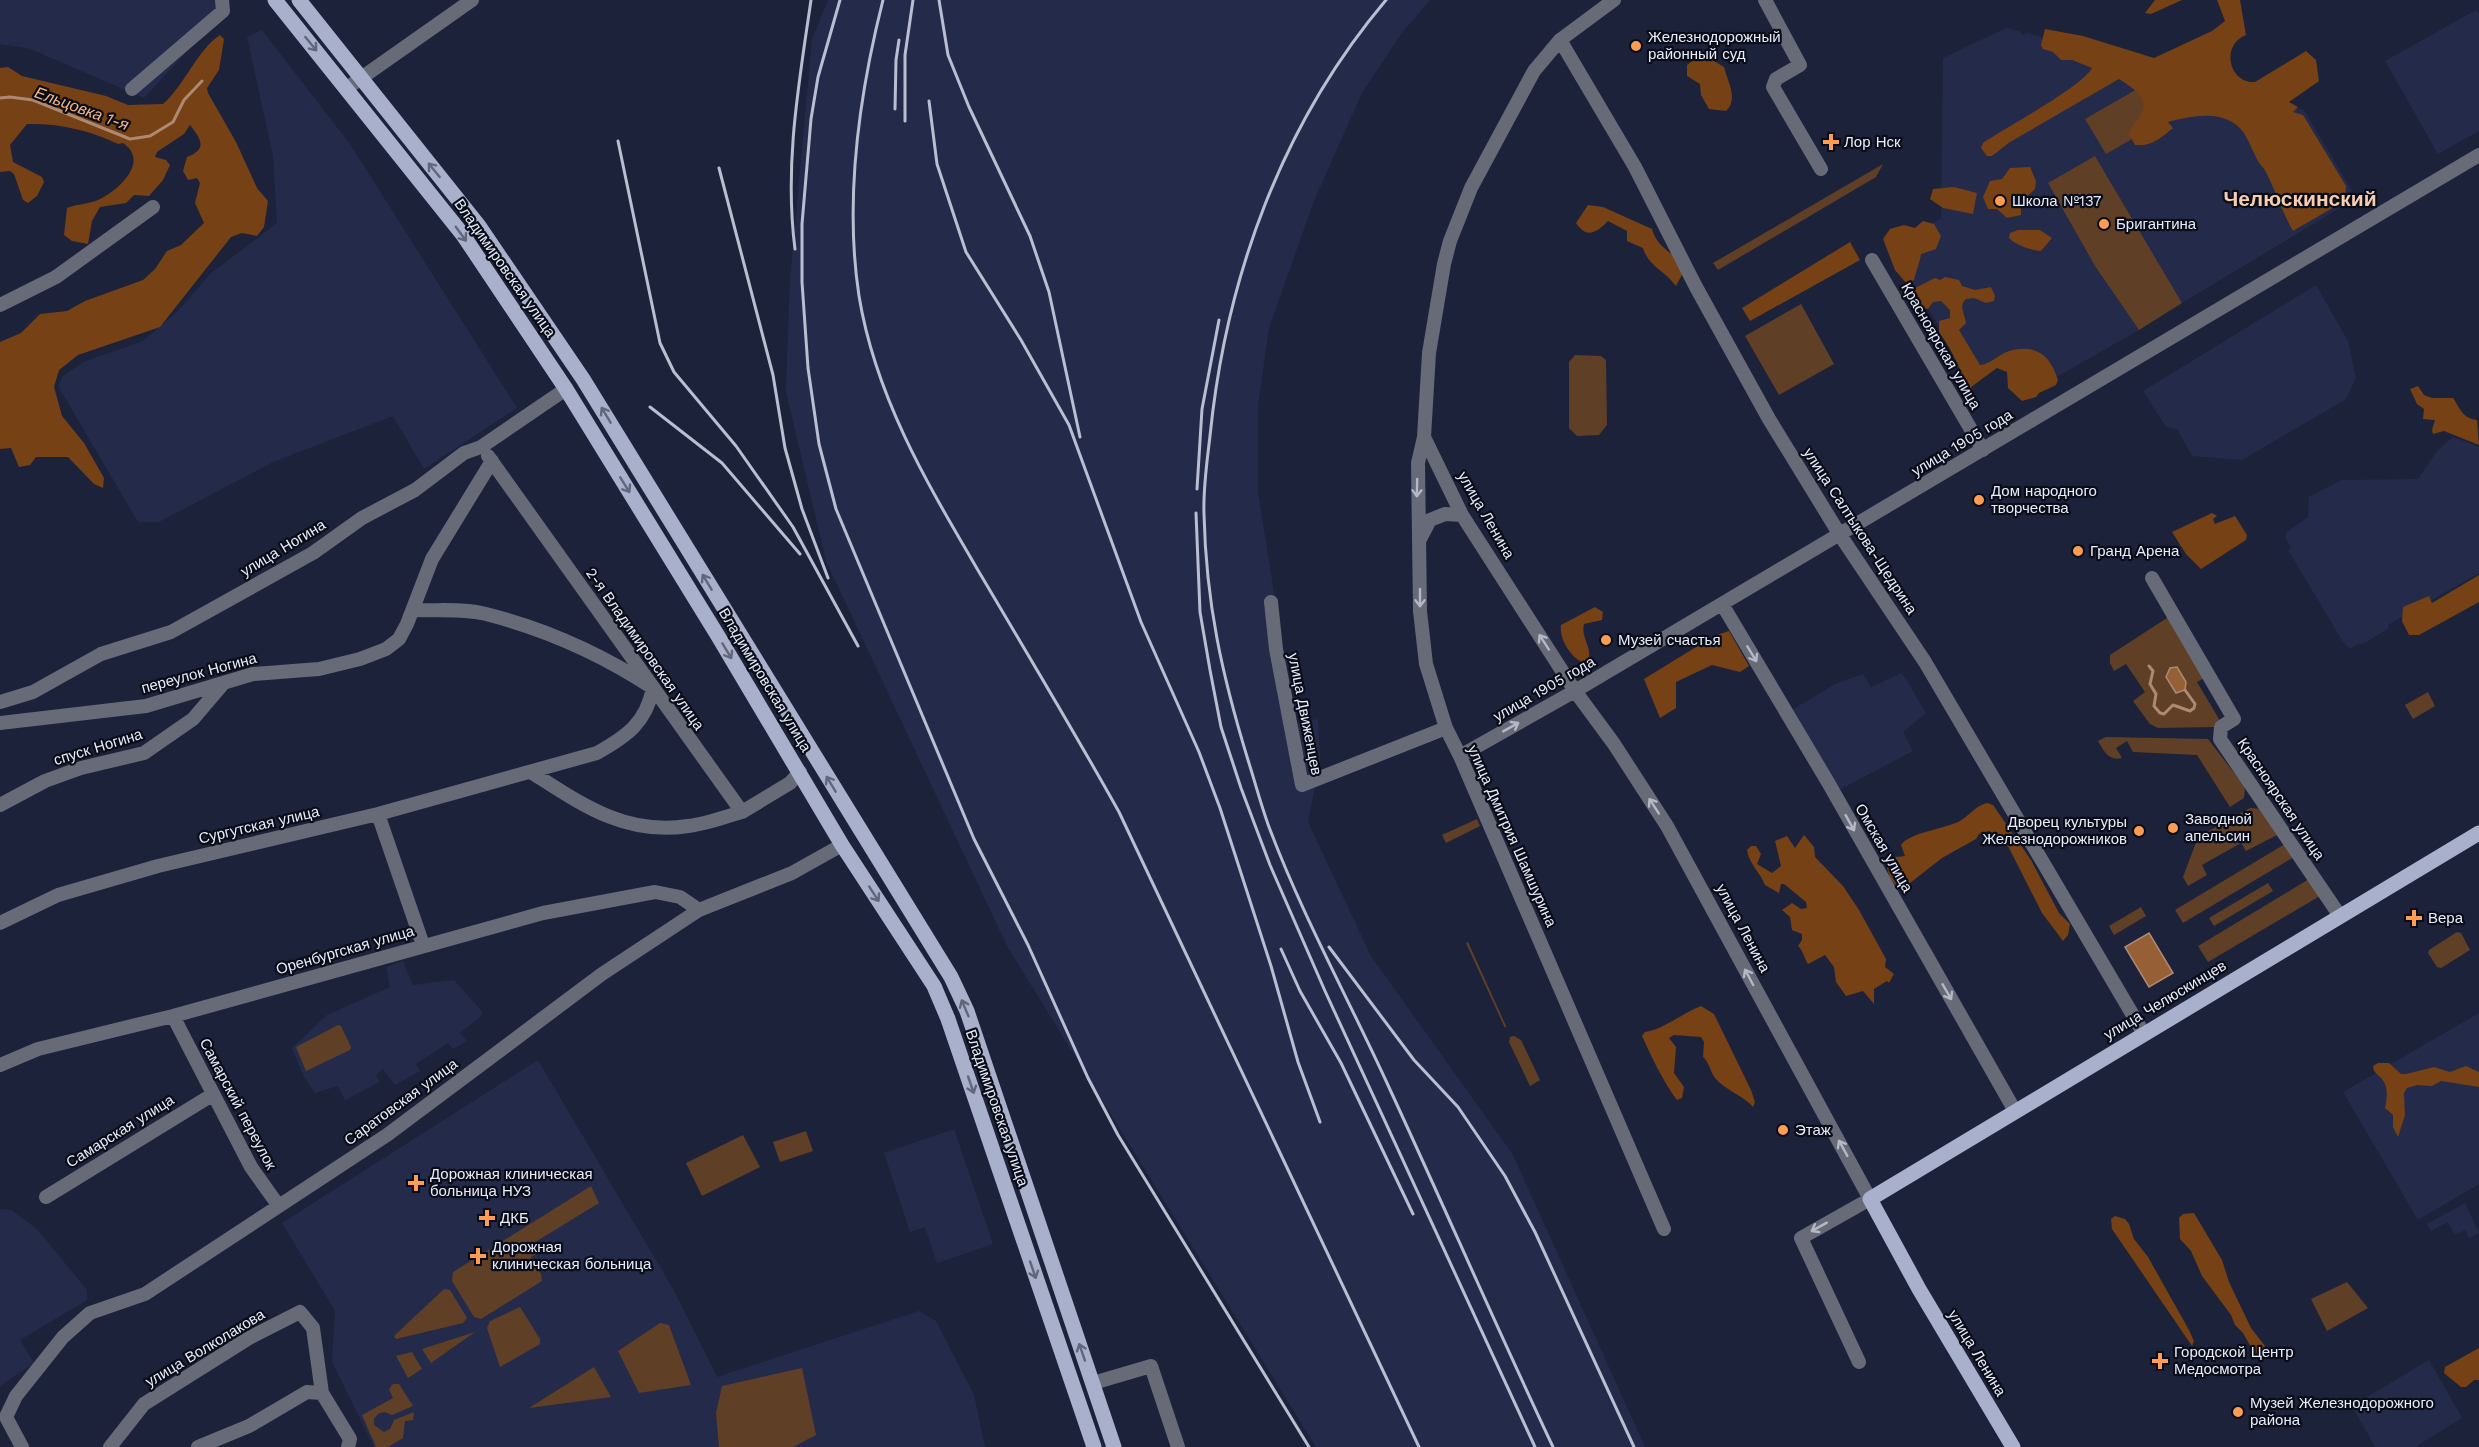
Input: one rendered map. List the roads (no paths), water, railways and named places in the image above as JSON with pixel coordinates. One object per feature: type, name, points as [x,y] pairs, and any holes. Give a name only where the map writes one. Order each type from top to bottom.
[{"type":"main road","name":"Владимировская улица","points":[[275,0],[348,88],[463,236],[566,390],[800,772],[842,845],[934,986],[948,1019],[1094,1447]]},
{"type":"main road","name":"Владимировская улица","points":[[298,0],[478,226],[583,378],[951,977],[967,1011],[1114,1447]]},
{"type":"main road","name":"улица Челюскинцев","points":[[1870,1199],[2479,833]]},
{"type":"main road","name":"улица Ленина","points":[[1870,1199],[1919,1289],[2013,1447]]},
{"type":"street","points":[[132,89],[224,10],[222,0]]},
{"type":"street","points":[[348,88],[472,0]]},
{"type":"street","name":"улица Дмитрия Шамшурина","points":[[1614,0],[1560,40],[1534,71],[1471,188],[1450,242],[1429,353],[1424,437],[1418,463],[1419,611],[1426,664],[1446,728],[1664,1229]]},
{"type":"street","points":[[1765,0],[1800,65],[1776,78],[1773,87],[1821,169]]},
{"type":"street","name":"улица Салтыкова-Щедрина","points":[[1560,40],[1635,167],[1695,287],[1769,419],[1840,535],[1925,662],[2144,1034]]},
{"type":"street","name":"улица 1905 года","points":[[1460,756],[1840,535],[2479,155]]},
{"type":"street","points":[[0,305],[56,276],[153,207]]},
{"type":"street","name":"Красноярская улица","points":[[1872,260],[1983,450]]},
{"type":"street","name":"улица Ногина","points":[[0,702],[33,692],[101,654],[171,632],[313,553],[362,518],[415,490],[464,453],[481,447],[566,390]]},
{"type":"street","name":"улица Ленина","points":[[1424,437],[1462,515],[1575,691],[1614,744],[1667,826],[1870,1199]]},
{"type":"street","name":"2-я Владимировская улица","points":[[481,447],[742,812]]},
{"type":"street","points":[[492,461],[432,559],[413,610],[484,613],[566,642],[621,667],[653,688]]},
{"type":"street","points":[[1420,539],[1430,520],[1445,514],[1462,515]]},
{"type":"street","name":"Красноярская улица","points":[[2152,578],[2234,718],[2221,727],[2220,739],[2340,916]]},
{"type":"street","name":"улица Движенцев","points":[[1271,602],[1276,650],[1302,785],[1446,728]]},
{"type":"street","name":"Омская улица","points":[[1722,604],[1829,784],[2015,1111]]},
{"type":"street","name":"переулок Ногина","points":[[0,723],[146,706],[265,671],[293,673],[319,669],[377,652],[399,639],[413,610]]},
{"type":"street","name":"спуск Ногина","points":[[0,805],[45,781],[81,768],[144,753],[193,719],[223,683]]},
{"type":"street","name":"Сургутская улица","points":[[0,923],[58,895],[125,875],[378,814],[597,753],[628,735],[649,708],[653,688]]},
{"type":"street","points":[[531,772],[598,814],[618,821],[660,827],[688,826],[742,812],[790,783],[800,772]]},
{"type":"street","points":[[378,814],[423,945]]},
{"type":"street","name":"Саратовская улица","points":[[22,1447],[6,1416],[16,1396],[63,1337],[90,1313],[145,1294],[387,1135],[602,974],[699,910],[792,873],[842,845]]},
{"type":"street","name":"Оренбургская улица","points":[[0,1065],[38,1049],[173,1016],[543,913],[655,892],[680,897],[699,910]]},
{"type":"street","name":"Самарский переулок","points":[[173,1016],[251,1167],[278,1205]]},
{"type":"street","name":"Самарская улица","points":[[46,1197],[212,1095]]},
{"type":"street","points":[[1859,1362],[1801,1238],[1870,1199]]},
{"type":"street","name":"улица Волколакова","points":[[110,1447],[144,1404],[249,1338],[300,1312],[313,1328],[322,1393]]},
{"type":"street","points":[[1100,1381],[1151,1366],[1178,1447]]},
{"type":"street","points":[[198,1447],[249,1426],[307,1392],[322,1393],[350,1439],[348,1447]]},
{"type":"waterway","name":"Ельцовка 1-я","points":[[0,98],[33,100],[130,139],[150,136],[173,122],[184,100],[202,81]]},
{"type":"waterway","points":[[2149,666],[2153,671],[2150,684],[2156,694],[2154,706],[2160,713],[2164,714],[2173,705],[2190,711],[2194,708],[2195,704],[2185,690]]},
{"type":"railway","points":[[795,249],[792,218],[792,155],[811,0]]},
{"type":"railway","points":[[840,0],[818,77],[811,119],[802,224],[802,282],[808,368],[819,444],[836,509],[974,839],[1028,945],[1088,1078],[1118,1135],[1309,1447]]},
{"type":"railway","points":[[883,0],[861,110],[856,147],[853,222],[859,296],[878,371],[907,442],[962,544],[1119,812],[1419,1447]]},
{"type":"railway","points":[[905,121],[905,55],[913,0]]},
{"type":"railway","points":[[939,0],[948,55],[969,107],[1030,236],[1049,292],[1080,437]]},
{"type":"railway","points":[[1386,0],[1349,48],[1317,98],[1289,150],[1265,204],[1245,261],[1218,377],[1208,456],[1204,504],[1208,578],[1217,638],[1230,698],[1263,810],[1282,860],[1387,1083],[1553,1447]]},
{"type":"railway","points":[[895,109],[896,60],[899,40]]},
{"type":"railway","points":[[929,101],[937,164],[966,252],[1021,340],[1069,425],[1141,622],[1199,752],[1220,808],[1271,966],[1298,1062],[1320,1122]]},
{"type":"railway","points":[[618,141],[660,343],[674,372],[736,446],[793,527],[858,646]]},
{"type":"railway","points":[[719,168],[773,375],[785,448],[802,509],[828,578]]},
{"type":"railway","points":[[1197,489],[1202,409],[1219,320]]},
{"type":"railway","points":[[650,407],[722,463],[800,554]]},
{"type":"railway","points":[[1196,513],[1200,612],[1221,727],[1241,788],[1270,865],[1325,991],[1535,1447]]},
{"type":"railway","points":[[1329,947],[1414,1060],[1458,1107],[1505,1176],[1535,1232],[1634,1447]]},
{"type":"railway","points":[[1281,949],[1300,991],[1341,1063],[1413,1214]]},
{"type":"place","name":"Железнодорожный районный суд","points":[[1636,46]]},
{"type":"place","name":"Лор Нск","points":[[1831,142]]},
{"type":"place","name":"Школа №137","points":[[2000,201]]},
{"type":"place","name":"Бригантина","points":[[2104,224]]},
{"type":"place","name":"Дом народного творчества","points":[[1979,500]]},
{"type":"place","name":"Гранд Арена","points":[[2078,551]]},
{"type":"place","name":"Музей счастья","points":[[1606,640]]},
{"type":"place","name":"Заводной апельсин","points":[[2173,828]]},
{"type":"place","name":"Дворец культуры Железнодорожников","points":[[2139,831]]},
{"type":"place","name":"Вера","points":[[2414,918]]},
{"type":"place","name":"Этаж","points":[[1783,1130]]},
{"type":"place","name":"Дорожная клиническая больница НУЗ","points":[[416,1183]]},
{"type":"place","name":"ДКБ","points":[[487,1218]]},
{"type":"place","name":"Дорожная клиническая больница","points":[[478,1256]]},
{"type":"place","name":"Городской Центр Медосмотра","points":[[2160,1361]]},
{"type":"place","name":"Музей Железнодорожного района","points":[[2238,1412]]},
{"type":"district","name":"Челюскинский","points":[[2300,199]]}]
